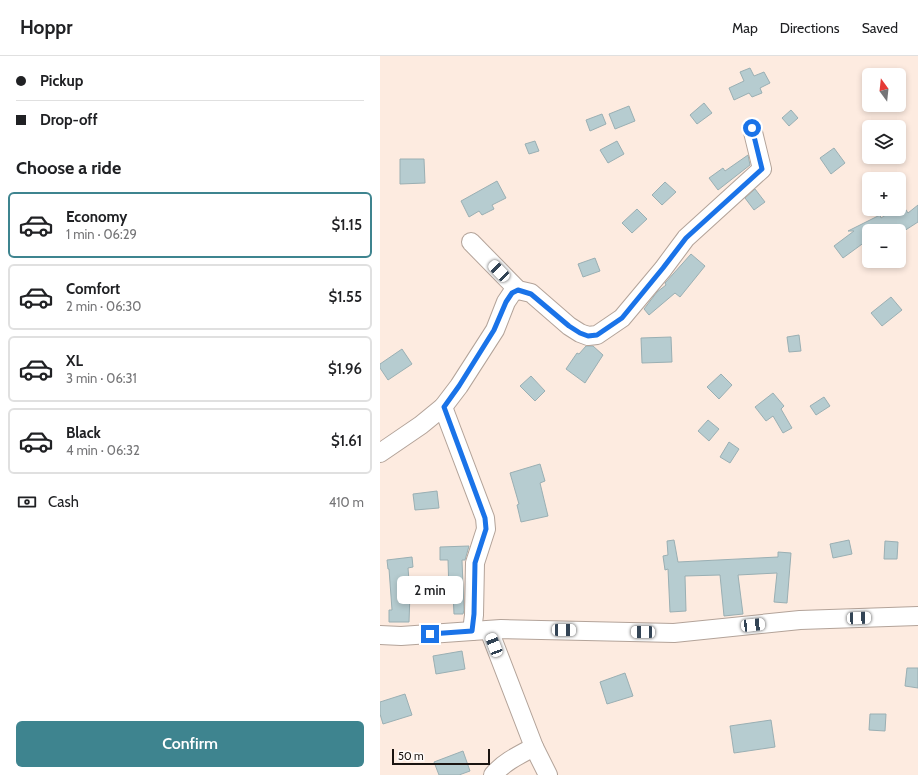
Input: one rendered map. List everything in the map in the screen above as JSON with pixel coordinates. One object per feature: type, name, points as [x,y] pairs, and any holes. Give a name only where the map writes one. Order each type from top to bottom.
[{"type":"street","points":[[471,242],[518,290],[531,294],[569,326],[580,333],[588,336],[597,335],[622,318],[686,238],[762,169],[752,128]]},
{"type":"street","points":[[380,453],[444,407],[494,330],[506,302],[512,293],[518,290]]},
{"type":"street","points":[[444,407],[485,518],[486,529],[475,563],[474,614],[480,631],[548,775]]},
{"type":"street","points":[[380,634],[401,636],[501,629],[674,633],[800,620],[918,616]]},
{"type":"street","points":[[493,775],[508,761],[534,747]]},
{"type":"building","points":[[750,68],[754,76],[764,72],[770,83],[760,88],[762,93],[752,97],[749,93],[734,100],[729,88],[744,81],[740,72]]},
{"type":"building","points":[[704,103],[712,113],[697,124],[690,115]]},
{"type":"building","points":[[629,106],[635,121],[615,129],[609,114]]},
{"type":"building","points":[[791,110],[798,118],[789,126],[782,118]]},
{"type":"building","points":[[602,114],[606,124],[590,131],[586,120]]},
{"type":"building","points":[[535,141],[539,151],[529,154],[525,144]]},
{"type":"building","points":[[617,141],[624,154],[608,163],[600,150]]},
{"type":"building","points":[[834,148],[845,163],[831,174],[820,158]]},
{"type":"building","points":[[748,155],[750,165],[718,190],[709,178],[723,168],[725,171]]},
{"type":"building","points":[[400,159],[424,159],[425,183],[400,184]]},
{"type":"building","points":[[497,181],[506,198],[492,205],[494,209],[482,215],[479,211],[469,217],[461,201]]},
{"type":"building","points":[[665,182],[676,192],[662,205],[652,195]]},
{"type":"building","points":[[755,189],[765,202],[754,210],[745,198]]},
{"type":"building","points":[[918,205],[918,222],[906,230],[906,224],[862,224],[878,216],[880,216],[881,218],[884,216],[906,216],[906,210],[908,213]]},
{"type":"building","points":[[637,209],[647,219],[632,233],[622,223]]},
{"type":"building","points":[[862,224],[862,244],[843,258],[834,246],[854,231],[848,231]]},
{"type":"building","points":[[691,254],[705,266],[680,297],[675,293],[649,315],[644,309]]},
{"type":"building","points":[[595,258],[600,271],[583,277],[578,264]]},
{"type":"building","points":[[891,297],[902,310],[882,326],[871,313]]},
{"type":"building","points":[[799,335],[801,351],[789,352],[787,337]]},
{"type":"building","points":[[671,337],[672,362],[642,363],[641,338]]},
{"type":"building","points":[[586,346],[593,346],[603,355],[585,383],[566,369],[577,353],[579,354]]},
{"type":"building","points":[[402,349],[412,364],[388,380],[380,368],[380,364]]},
{"type":"building","points":[[721,374],[732,385],[719,399],[707,387]]},
{"type":"building","points":[[531,376],[545,391],[535,401],[520,386]]},
{"type":"building","points":[[773,393],[784,406],[781,409],[792,428],[783,433],[773,416],[766,421],[755,407]]},
{"type":"building","points":[[824,397],[830,406],[816,415],[810,406]]},
{"type":"building","points":[[708,420],[719,429],[709,441],[698,431]]},
{"type":"building","points":[[729,442],[739,449],[730,463],[720,457]]},
{"type":"building","points":[[540,464],[545,481],[540,483],[548,516],[521,522],[517,505],[519,504],[510,473]]},
{"type":"building","points":[[437,491],[439,508],[415,510],[413,494]]},
{"type":"building","points":[[674,540],[678,562],[778,557],[778,552],[791,553],[787,603],[774,602],[777,573],[738,575],[743,614],[724,616],[720,575],[685,576],[686,611],[670,612],[668,569],[665,570],[663,556],[668,555],[667,541]]},
{"type":"building","points":[[849,540],[852,554],[833,558],[830,544]]},
{"type":"building","points":[[885,541],[898,542],[897,559],[884,559]]},
{"type":"building","points":[[469,546],[465,560],[462,560],[464,610],[463,614],[454,614],[453,592],[449,592],[448,560],[440,560],[440,547]]},
{"type":"building","points":[[412,557],[413,567],[408,568],[410,593],[409,622],[389,622],[389,610],[392,610],[387,560]]},
{"type":"building","points":[[462,651],[465,669],[436,674],[433,656]]},
{"type":"building","points":[[907,668],[918,668],[918,688],[905,686]]},
{"type":"building","points":[[625,673],[633,696],[607,704],[600,682]]},
{"type":"building","points":[[405,694],[412,715],[383,724],[380,714],[380,702]]},
{"type":"building","points":[[870,714],[886,714],[885,731],[869,730]]},
{"type":"building","points":[[771,720],[775,747],[734,753],[730,726]]},
{"type":"building","points":[[463,751],[470,771],[459,775],[439,775],[434,762]]},
{"type":"route","points":[[430,634],[472,631],[474,614],[475,563],[486,529],[485,518],[444,407],[494,330],[506,302],[512,293],[518,290],[531,294],[569,326],[588,336],[597,335],[622,318],[686,238],[762,169],[752,128]]}]
